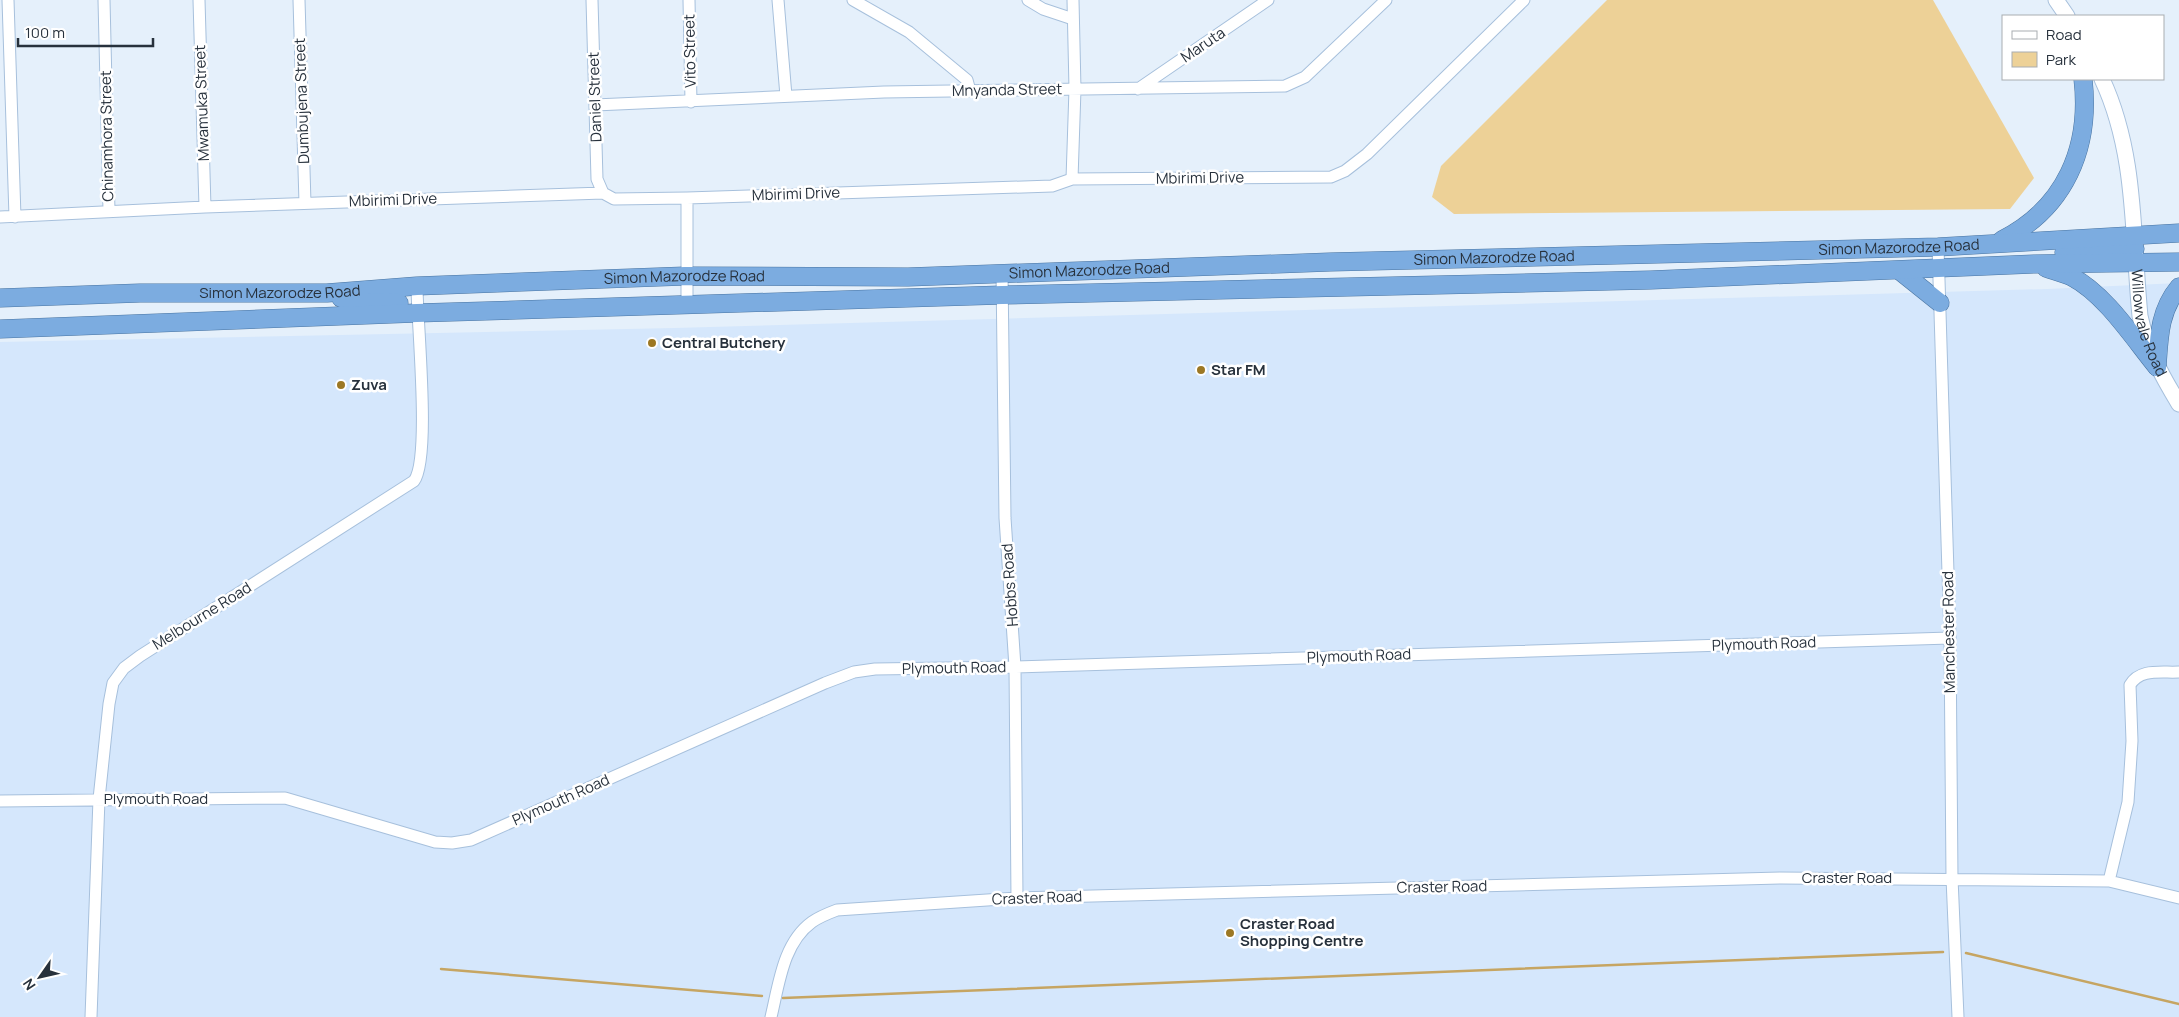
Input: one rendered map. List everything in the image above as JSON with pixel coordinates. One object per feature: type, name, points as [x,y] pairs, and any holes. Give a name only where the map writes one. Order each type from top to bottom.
[{"type":"highway","points":[[1995,243],[2022,229],[2037,218],[2052,203],[2069,174],[2082,130],[2084,106],[2083,80]]},
{"type":"highway","name":"Simon Mazorodze Road","points":[[0,329],[417,313],[1002,295],[1651,280],[1938,270],[2034,264],[2135,248],[2179,233]]},
{"type":"highway","name":"Simon Mazorodze Road","points":[[0,298],[140,293],[327,293],[417,286],[685,276],[908,277],[1002,272],[1330,262],[1938,247],[1995,243],[2135,248],[2179,262]]},
{"type":"highway","points":[[1853,249],[1886,261],[1928,260],[1938,270]]},
{"type":"highway","points":[[2034,264],[2072,276],[2085,285],[2100,299],[2157,367]]},
{"type":"highway","points":[[1900,270],[1940,303]]},
{"type":"highway","points":[[908,277],[940,287],[983,285],[994,289],[1002,295]]},
{"type":"highway","points":[[2157,367],[2160,327],[2164,311],[2170,298],[2179,287]]},
{"type":"highway","points":[[327,293],[357,302],[399,303],[417,313]]},
{"type":"main road","points":[[2056,0],[2066,15]]},
{"type":"main road","name":"Willowvale Road","points":[[2102,80],[2113,103],[2126,152],[2143,332],[2157,367],[2179,404]]},
{"type":"street","points":[[8,0],[15,217]]},
{"type":"street","name":"Chinamhora Street","points":[[104,0],[109,211]]},
{"type":"street","name":"Mwamuka Street","points":[[199,0],[205,207]]},
{"type":"street","name":"Dumbujena Street","points":[[299,0],[305,203]]},
{"type":"street","name":"Daniel Street","points":[[592,0],[597,179],[603,192]]},
{"type":"street","name":"Vito Street","points":[[689,0],[692,102]]},
{"type":"street","points":[[778,0],[786,96]]},
{"type":"street","points":[[853,0],[909,32],[967,80],[970,91]]},
{"type":"street","points":[[1028,0],[1043,9],[1073,19]]},
{"type":"street","points":[[1072,179],[1076,90],[1073,0]]},
{"type":"street","name":"Maruta","points":[[1138,89],[1268,0]]},
{"type":"street","name":"Mnyanda Street","points":[[595,105],[692,102],[786,96],[1285,86],[1294,84],[1305,77],[1386,0]]},
{"type":"street","name":"Mbirimi Drive","points":[[0,217],[603,192],[614,199],[687,198],[1052,186],[1072,179],[1331,177],[1346,170],[1366,154],[1524,0]]},
{"type":"street","points":[[687,198],[685,276],[687,305]]},
{"type":"street","name":"Manchester Road","points":[[1938,247],[1950,638],[1952,878],[1958,1017]]},
{"type":"street","name":"Hobbs Road","points":[[1002,272],[1005,518],[1015,667],[1017,898]]},
{"type":"street","name":"Melbourne Road","points":[[90,1017],[99,799],[109,704],[114,682],[124,668],[148,650],[406,487],[418,476],[423,437],[417,286]]},
{"type":"street","name":"Plymouth Road","points":[[0,801],[285,798],[435,842],[471,840],[816,687],[854,672],[875,669],[1015,667],[1950,638]]},
{"type":"street","points":[[2108,881],[2128,802],[2132,741],[2130,685],[2134,679],[2142,674],[2179,672]]},
{"type":"street","name":"Craster Road","points":[[771,1017],[786,958],[796,937],[812,921],[837,910],[1017,898],[1780,878],[1952,878],[2108,881],[2179,898]]},
{"type":"shaded area","points":[[2179,283],[2179,1017],[0,1017],[0,342],[674,328],[2047,289]]},
{"type":"green space","points":[[1607,0],[1933,0],[2034,178],[2010,209],[1454,214],[1432,197],[1441,166]]},
{"type":"waterway","points":[[783,998],[1943,952]]},
{"type":"waterway","points":[[1966,953],[2179,1004]]},
{"type":"waterway","points":[[441,969],[762,996]]},
{"type":"place","name":"Central Butchery","points":[[652,343]]},
{"type":"place","name":"Star FM","points":[[1201,370]]},
{"type":"place","name":"Zuva","points":[[341,385]]},
{"type":"place","name":"Craster Road Shopping Centre","points":[[1230,933]]}]
